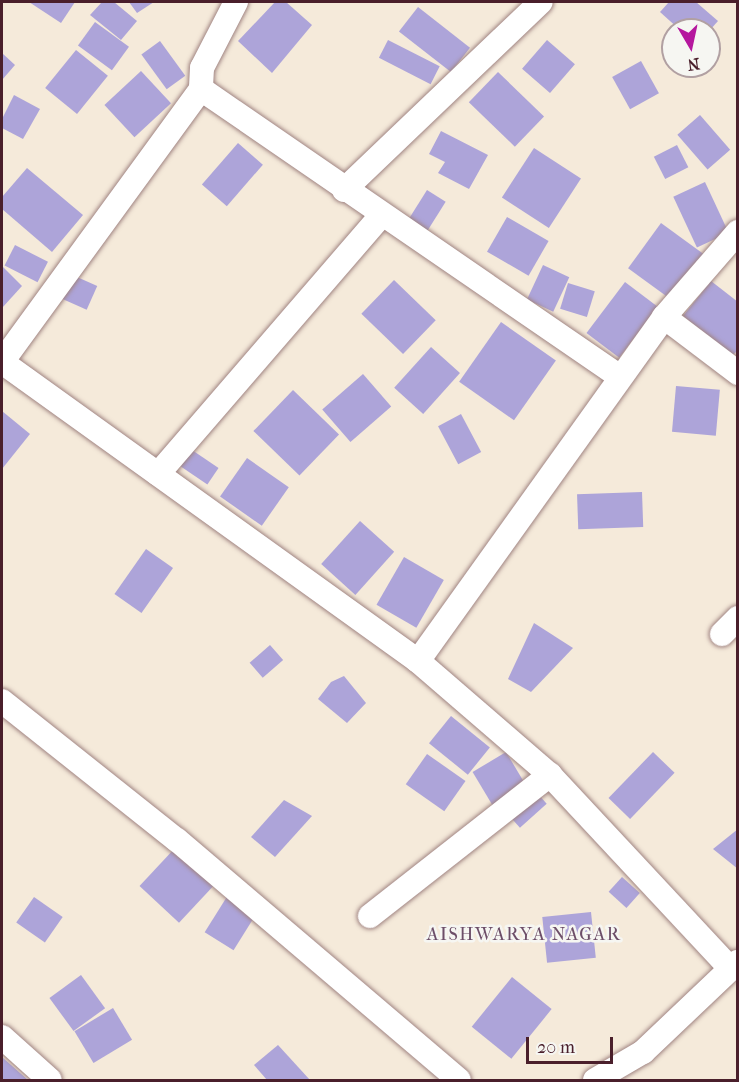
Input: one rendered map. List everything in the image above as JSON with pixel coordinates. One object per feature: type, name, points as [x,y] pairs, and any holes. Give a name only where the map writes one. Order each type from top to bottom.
[{"type":"street","points":[[236,2],[202,68],[201,88],[2,362],[418,661],[550,775],[734,965],[643,1052],[595,1080]]},
{"type":"street","points":[[344,190],[541,2]]},
{"type":"street","points":[[201,88],[381,216],[620,377]]},
{"type":"street","points":[[158,474],[381,216]]},
{"type":"street","points":[[418,661],[664,317],[738,232]]},
{"type":"street","points":[[664,317],[738,373]]},
{"type":"street","points":[[2,701],[177,840],[459,1080]]},
{"type":"street","points":[[370,916],[550,775]]},
{"type":"street","points":[[2,1037],[50,1080]]},
{"type":"building","points":[[29,2],[75,2],[61,23]]},
{"type":"building","points":[[102,2],[114,2],[137,21],[121,40],[90,15]]},
{"type":"building","points":[[129,2],[154,2],[137,13]]},
{"type":"building","points":[[275,2],[286,2],[312,25],[272,73],[238,41]]},
{"type":"building","points":[[669,2],[696,2],[715,18],[667,18],[660,12]]},
{"type":"building","points":[[418,7],[470,48],[451,72],[399,31]]},
{"type":"building","points":[[95,22],[129,47],[112,70],[78,45]]},
{"type":"building","points":[[388,40],[440,66],[431,84],[379,58]]},
{"type":"building","points":[[547,40],[575,64],[550,93],[522,69]]},
{"type":"building","points":[[160,41],[185,76],[167,89],[141,55]]},
{"type":"building","points":[[76,50],[108,76],[77,114],[45,88]]},
{"type":"building","points":[[2,53],[15,65],[2,80]]},
{"type":"building","points":[[641,61],[659,93],[630,109],[612,77]]},
{"type":"building","points":[[141,71],[171,103],[134,137],[104,105]]},
{"type":"building","points":[[498,72],[544,116],[515,147],[469,102]]},
{"type":"building","points":[[14,95],[40,109],[23,139],[2,128],[2,119]]},
{"type":"building","points":[[700,115],[730,150],[708,169],[677,135]]},
{"type":"building","points":[[441,131],[488,155],[469,189],[438,173],[445,162],[429,154]]},
{"type":"building","points":[[238,143],[263,165],[227,206],[202,185]]},
{"type":"building","points":[[677,145],[688,167],[665,179],[654,157]]},
{"type":"building","points":[[534,148],[581,178],[549,228],[502,197]]},
{"type":"building","points":[[27,168],[83,215],[52,252],[2,209],[2,197]]},
{"type":"building","points":[[705,182],[729,233],[697,248],[673,197]]},
{"type":"building","points":[[427,190],[446,202],[428,230],[409,219]]},
{"type":"building","points":[[507,217],[549,241],[529,276],[487,252]]},
{"type":"building","points":[[661,223],[704,254],[671,299],[628,268]]},
{"type":"building","points":[[15,245],[48,262],[38,282],[5,265]]},
{"type":"building","points":[[543,265],[569,277],[553,312],[527,299]]},
{"type":"building","points":[[2,266],[22,286],[2,308]]},
{"type":"building","points":[[68,273],[97,286],[87,310],[57,297]]},
{"type":"building","points":[[394,280],[436,320],[403,354],[361,314]]},
{"type":"building","points":[[711,281],[738,302],[738,350],[733,355],[683,316]]},
{"type":"building","points":[[625,282],[658,307],[619,358],[586,333]]},
{"type":"building","points":[[568,283],[595,291],[587,317],[560,309]]},
{"type":"building","points":[[501,322],[556,360],[514,420],[459,382]]},
{"type":"building","points":[[431,347],[460,373],[423,414],[394,388]]},
{"type":"building","points":[[363,374],[391,406],[350,442],[322,409]]},
{"type":"building","points":[[676,386],[720,390],[716,436],[672,432]]},
{"type":"building","points":[[293,390],[339,434],[299,475],[253,431]]},
{"type":"building","points":[[2,411],[30,434],[2,469]]},
{"type":"building","points":[[461,414],[481,452],[458,464],[438,426]]},
{"type":"building","points":[[192,450],[219,468],[207,484],[181,467]]},
{"type":"building","points":[[247,458],[289,487],[262,526],[220,497]]},
{"type":"building","points":[[642,492],[643,527],[578,529],[577,494]]},
{"type":"building","points":[[360,521],[394,552],[355,595],[321,564]]},
{"type":"building","points":[[146,549],[173,568],[141,613],[114,594]]},
{"type":"building","points":[[404,557],[444,580],[416,628],[376,605]]},
{"type":"building","points":[[534,623],[573,648],[531,692],[508,679]]},
{"type":"building","points":[[270,645],[283,660],[263,678],[250,663]]},
{"type":"building","points":[[344,676],[366,703],[347,723],[318,699],[331,682]]},
{"type":"building","points":[[451,716],[490,747],[468,775],[429,743]]},
{"type":"building","points":[[506,752],[527,787],[494,807],[473,772]]},
{"type":"building","points":[[653,752],[675,773],[630,819],[609,798]]},
{"type":"building","points":[[427,754],[466,781],[444,811],[406,784]]},
{"type":"building","points":[[538,794],[547,804],[520,828],[511,818]]},
{"type":"building","points":[[284,800],[312,816],[275,857],[251,837]]},
{"type":"building","points":[[738,829],[738,869],[713,849]]},
{"type":"building","points":[[175,848],[214,885],[179,923],[140,886]]},
{"type":"building","points":[[622,877],[640,893],[626,908],[609,892]]},
{"type":"building","points":[[228,895],[257,913],[234,950],[205,932]]},
{"type":"building","points":[[34,897],[63,917],[45,942],[16,922]]},
{"type":"building","points":[[591,912],[596,958],[547,963],[542,917]]},
{"type":"building","points":[[81,975],[105,1008],[74,1031],[49,998]]},
{"type":"building","points":[[512,977],[552,1009],[511,1059],[472,1027]]},
{"type":"building","points":[[113,1008],[132,1040],[93,1063],[74,1031]]},
{"type":"building","points":[[278,1045],[310,1080],[267,1080],[254,1065]]},
{"type":"building","points":[[2,1057],[28,1080],[2,1080]]},
{"type":"district","name":"AISHWARYA NAGAR","points":[[524,935]]}]
